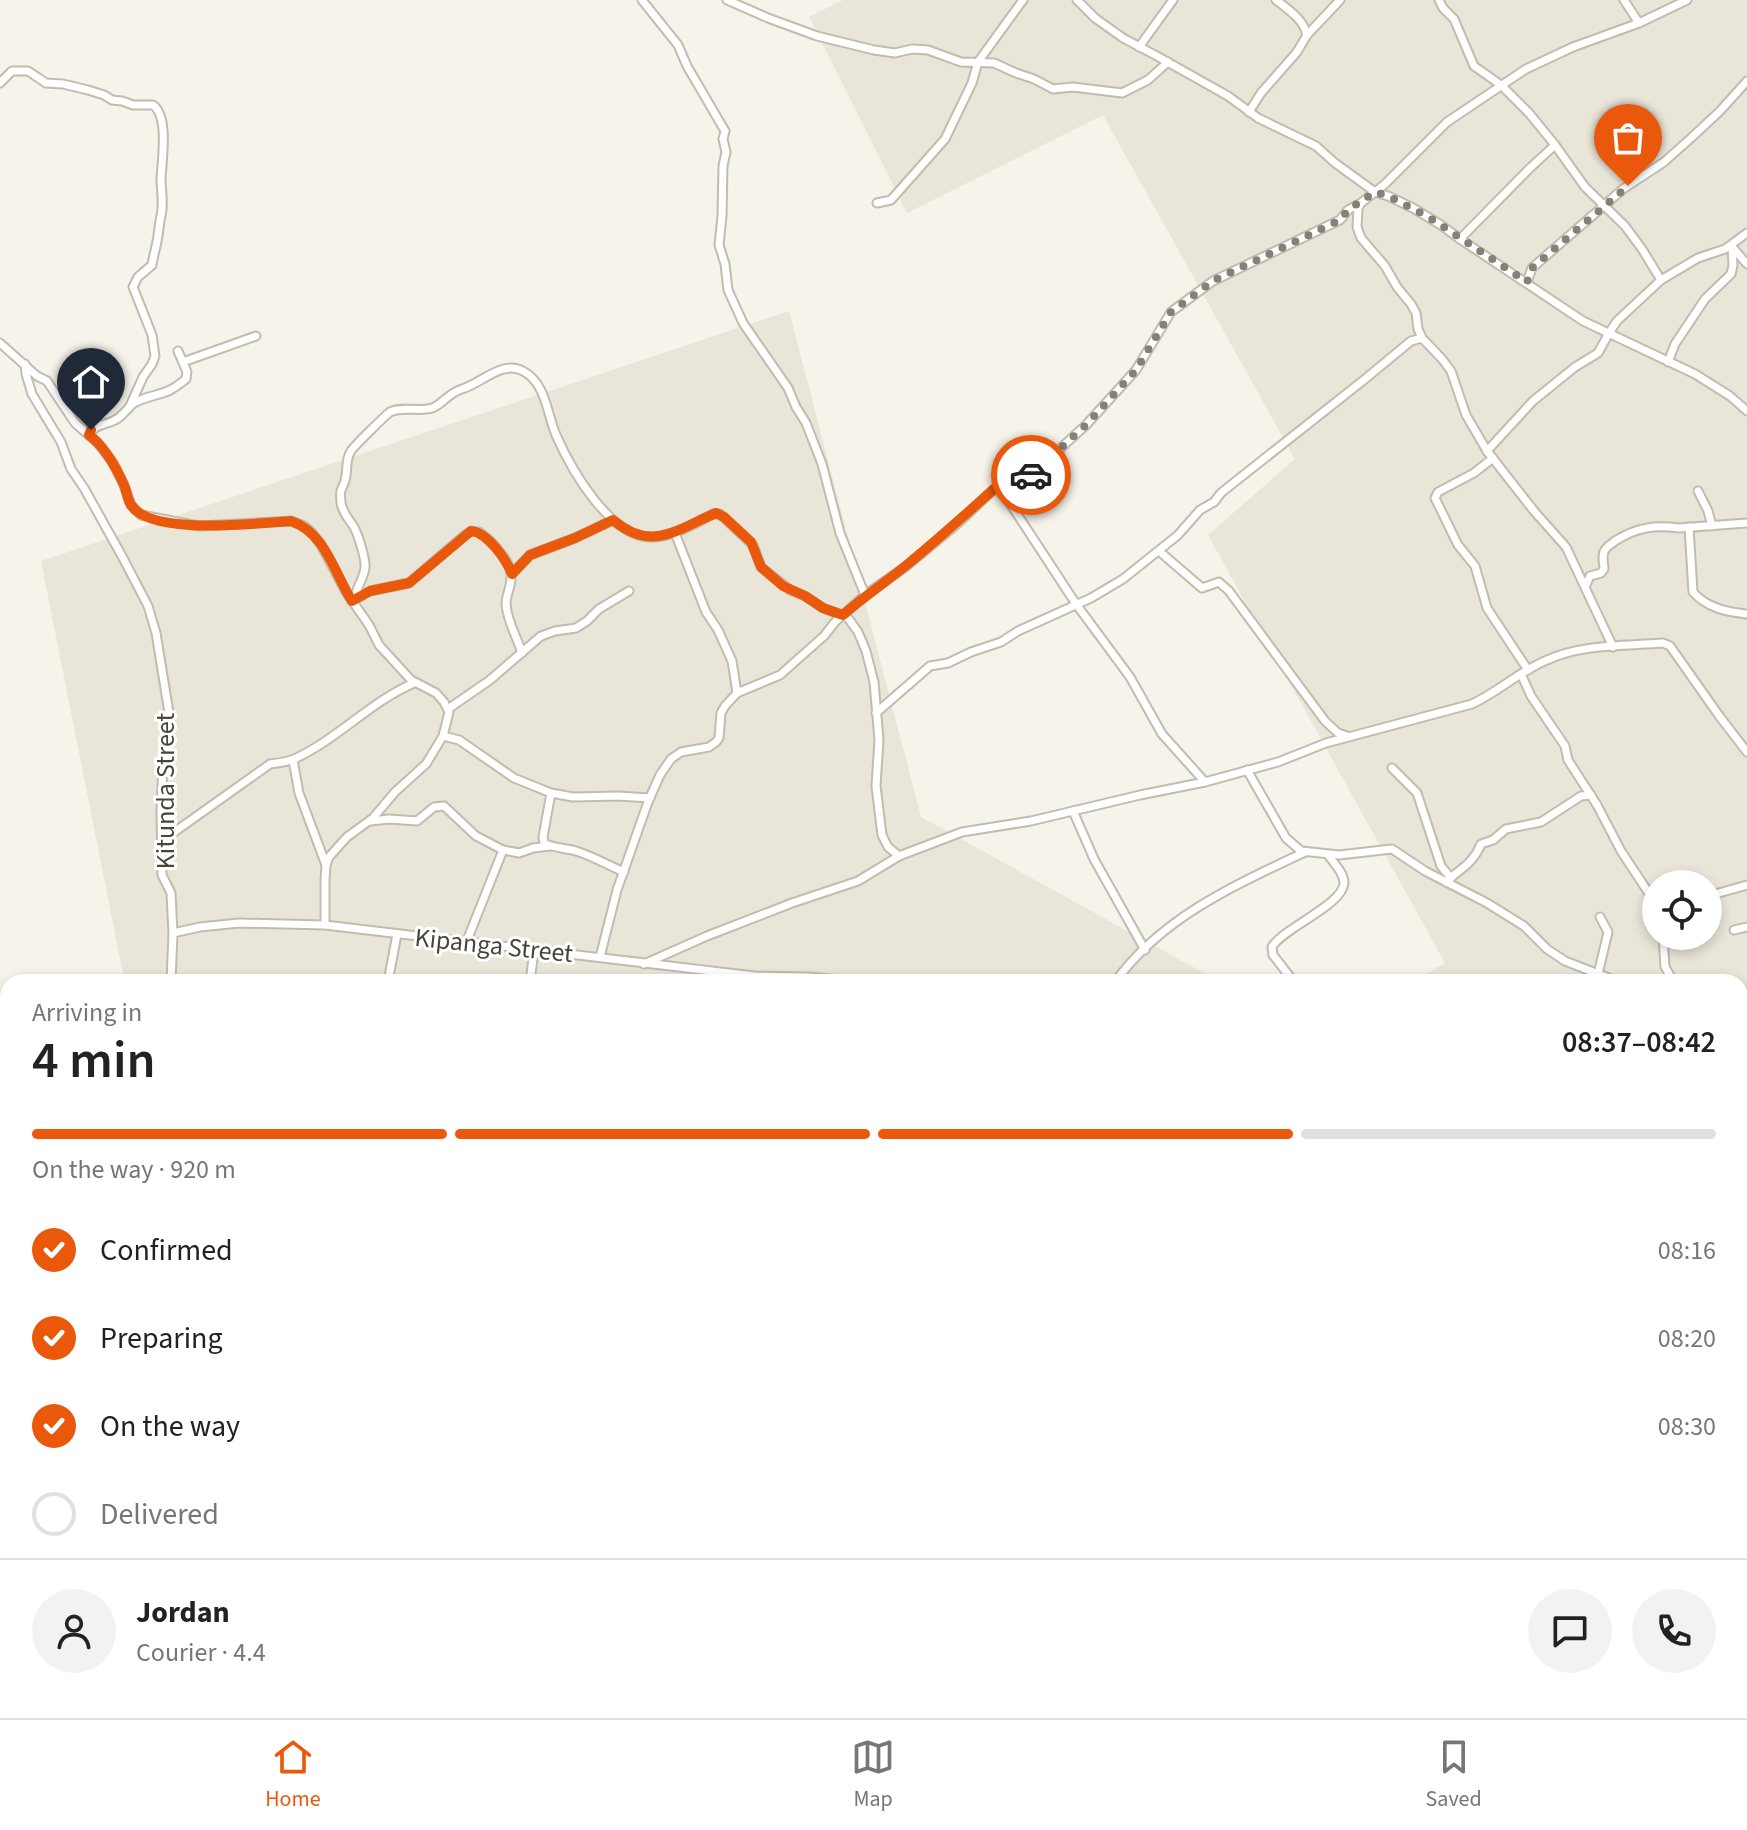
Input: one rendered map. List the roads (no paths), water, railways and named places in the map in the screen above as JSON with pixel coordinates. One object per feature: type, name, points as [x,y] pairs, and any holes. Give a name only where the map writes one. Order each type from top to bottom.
[{"type":"street","points":[[642,0],[676,42],[724,129],[726,152],[719,245],[728,290],[743,323],[788,388],[806,423],[822,464],[840,533],[865,595]]},
{"type":"street","points":[[727,0],[805,32],[874,50],[898,53],[912,49],[928,50],[961,62],[994,63],[1053,89],[1073,87],[1118,93],[1128,91],[1148,80],[1168,62]]},
{"type":"street","points":[[877,203],[891,200],[945,139],[972,83],[978,62],[1023,0]]},
{"type":"street","points":[[1077,0],[1095,18],[1123,38],[1228,96],[1249,112],[1316,146],[1375,192],[1413,208],[1441,225],[1583,321],[1701,377],[1747,411]]},
{"type":"street","points":[[1139,47],[1173,0]]},
{"type":"street","points":[[1276,0],[1298,19],[1307,30],[1307,35]]},
{"type":"street","points":[[1249,112],[1307,35],[1340,0]]},
{"type":"street","points":[[1439,0],[1454,19],[1474,66],[1501,85],[1529,113],[1585,187],[1625,226],[1661,280]]},
{"type":"street","points":[[1624,0],[1639,23]]},
{"type":"street","points":[[600,957],[617,890],[660,775],[675,755],[709,747],[716,742],[721,713],[737,693],[780,675],[865,595],[905,567],[994,489],[1017,488],[1086,425],[1136,370],[1171,312],[1213,281],[1340,220],[1348,210],[1394,176],[1447,122],[1526,69],[1687,0]]},
{"type":"street","points":[[0,83],[12,71],[28,71],[46,83],[88,90],[133,105],[153,105],[159,110],[164,141],[162,212],[152,265],[138,277],[133,287],[152,335],[155,356],[130,406]]},
{"type":"street","points":[[1527,282],[1532,268],[1623,189],[1664,162],[1720,111],[1747,81]]},
{"type":"street","points":[[1460,239],[1555,145]]},
{"type":"street","points":[[1361,203],[1358,208],[1358,232],[1411,304],[1422,338],[1451,371],[1466,415],[1487,451],[1534,511],[1564,543],[1613,647]]},
{"type":"street","points":[[1487,451],[1543,392],[1598,353],[1609,333],[1643,295],[1661,280],[1698,258],[1731,246],[1747,233]]},
{"type":"street","points":[[1731,246],[1747,264]]},
{"type":"street","points":[[1668,362],[1675,344],[1705,299],[1731,274],[1731,246]]},
{"type":"street","points":[[183,362],[256,336]]},
{"type":"street","points":[[876,713],[931,665],[948,663],[1001,642],[1123,579],[1159,551],[1200,510],[1214,502],[1237,480],[1411,341],[1422,338]]},
{"type":"street","points":[[0,343],[47,381],[75,423],[98,443],[113,463],[131,505],[141,515],[199,526],[291,521],[312,533],[379,645],[414,683],[436,693],[448,709],[443,736],[426,764],[369,821],[342,841],[329,857],[326,865],[325,925]]},
{"type":"street","points":[[89,435],[98,425],[116,419],[130,406],[148,396],[171,390],[186,379],[188,376],[178,351]]},
{"type":"street","name":"Kitunda Street","points":[[25,364],[32,394],[123,558],[153,622],[170,719],[163,763],[161,812],[162,875],[171,892],[171,974]]},
{"type":"street","points":[[354,600],[366,562],[353,526],[342,507],[341,492],[349,453],[390,412],[432,408],[455,390],[505,368],[524,371],[534,380],[546,402],[555,432],[572,467],[613,520],[630,532],[655,538],[675,533],[713,514],[720,514],[751,542],[761,567],[783,586],[823,608],[843,615],[855,627],[866,651],[874,682],[879,740],[876,786],[882,835],[888,847],[899,856]]},
{"type":"street","points":[[1493,458],[1474,473],[1438,492],[1435,498],[1458,545],[1475,566],[1487,608],[1524,672],[1531,696],[1565,746],[1568,760],[1642,883]]},
{"type":"street","points":[[1000,488],[1076,604],[1130,677],[1162,734],[1205,782]]},
{"type":"street","points":[[1698,491],[1712,526]]},
{"type":"street","points":[[522,653],[506,604],[512,574],[530,555],[613,520]]},
{"type":"street","points":[[1585,587],[1590,576],[1604,569],[1603,551],[1639,529],[1747,523]]},
{"type":"street","points":[[1689,527],[1693,592],[1700,600],[1721,610],[1747,614]]},
{"type":"street","points":[[354,600],[370,591],[409,583],[465,535],[474,531],[484,535],[512,574]]},
{"type":"street","points":[[675,533],[706,612],[732,661],[737,693]]},
{"type":"street","points":[[1159,551],[1202,588],[1219,582],[1229,591],[1325,721],[1338,733],[1349,737]]},
{"type":"street","points":[[448,709],[490,680],[541,636],[576,628],[599,609],[629,591]]},
{"type":"street","points":[[644,964],[792,903],[858,881],[899,856],[962,832],[1031,821],[1205,782],[1278,762],[1326,743],[1472,704],[1556,656],[1592,648],[1663,643],[1670,646],[1746,749]]},
{"type":"street","points":[[163,840],[270,764],[293,760],[329,741],[385,697],[414,683]]},
{"type":"street","points":[[443,736],[459,740],[514,778],[551,793],[573,797],[650,798]]},
{"type":"street","points":[[293,760],[299,793],[326,865]]},
{"type":"street","points":[[1392,768],[1417,793],[1441,866],[1449,880]]},
{"type":"street","points":[[1247,770],[1286,838],[1295,847],[1328,855],[1390,849],[1449,880],[1524,926],[1547,949],[1565,961],[1598,974],[1608,932],[1600,917]]},
{"type":"street","points":[[550,846],[543,842],[543,837],[551,793]]},
{"type":"street","points":[[1449,880],[1475,858],[1483,843],[1493,840],[1502,831],[1541,822],[1581,796],[1591,795]]},
{"type":"street","points":[[369,821],[417,821],[434,807],[444,806],[476,836],[503,850],[519,853],[557,846],[585,854],[624,872]]},
{"type":"street","points":[[1073,811],[1094,859],[1145,950]]},
{"type":"street","points":[[466,943],[503,850]]},
{"type":"street","points":[[1122,974],[1175,921],[1191,910],[1307,851]]},
{"type":"street","points":[[1288,974],[1273,955],[1275,941],[1340,893],[1344,882],[1328,855]]},
{"type":"street","points":[[1722,892],[1747,885]]},
{"type":"street","name":"Kipanga Street","points":[[173,933],[239,923],[325,925],[736,974]]},
{"type":"street","points":[[1734,930],[1747,927]]},
{"type":"street","points":[[390,974],[397,934]]},
{"type":"street","points":[[1664,950],[1665,967],[1669,974]]},
{"type":"street","points":[[531,974],[534,951]]}]
